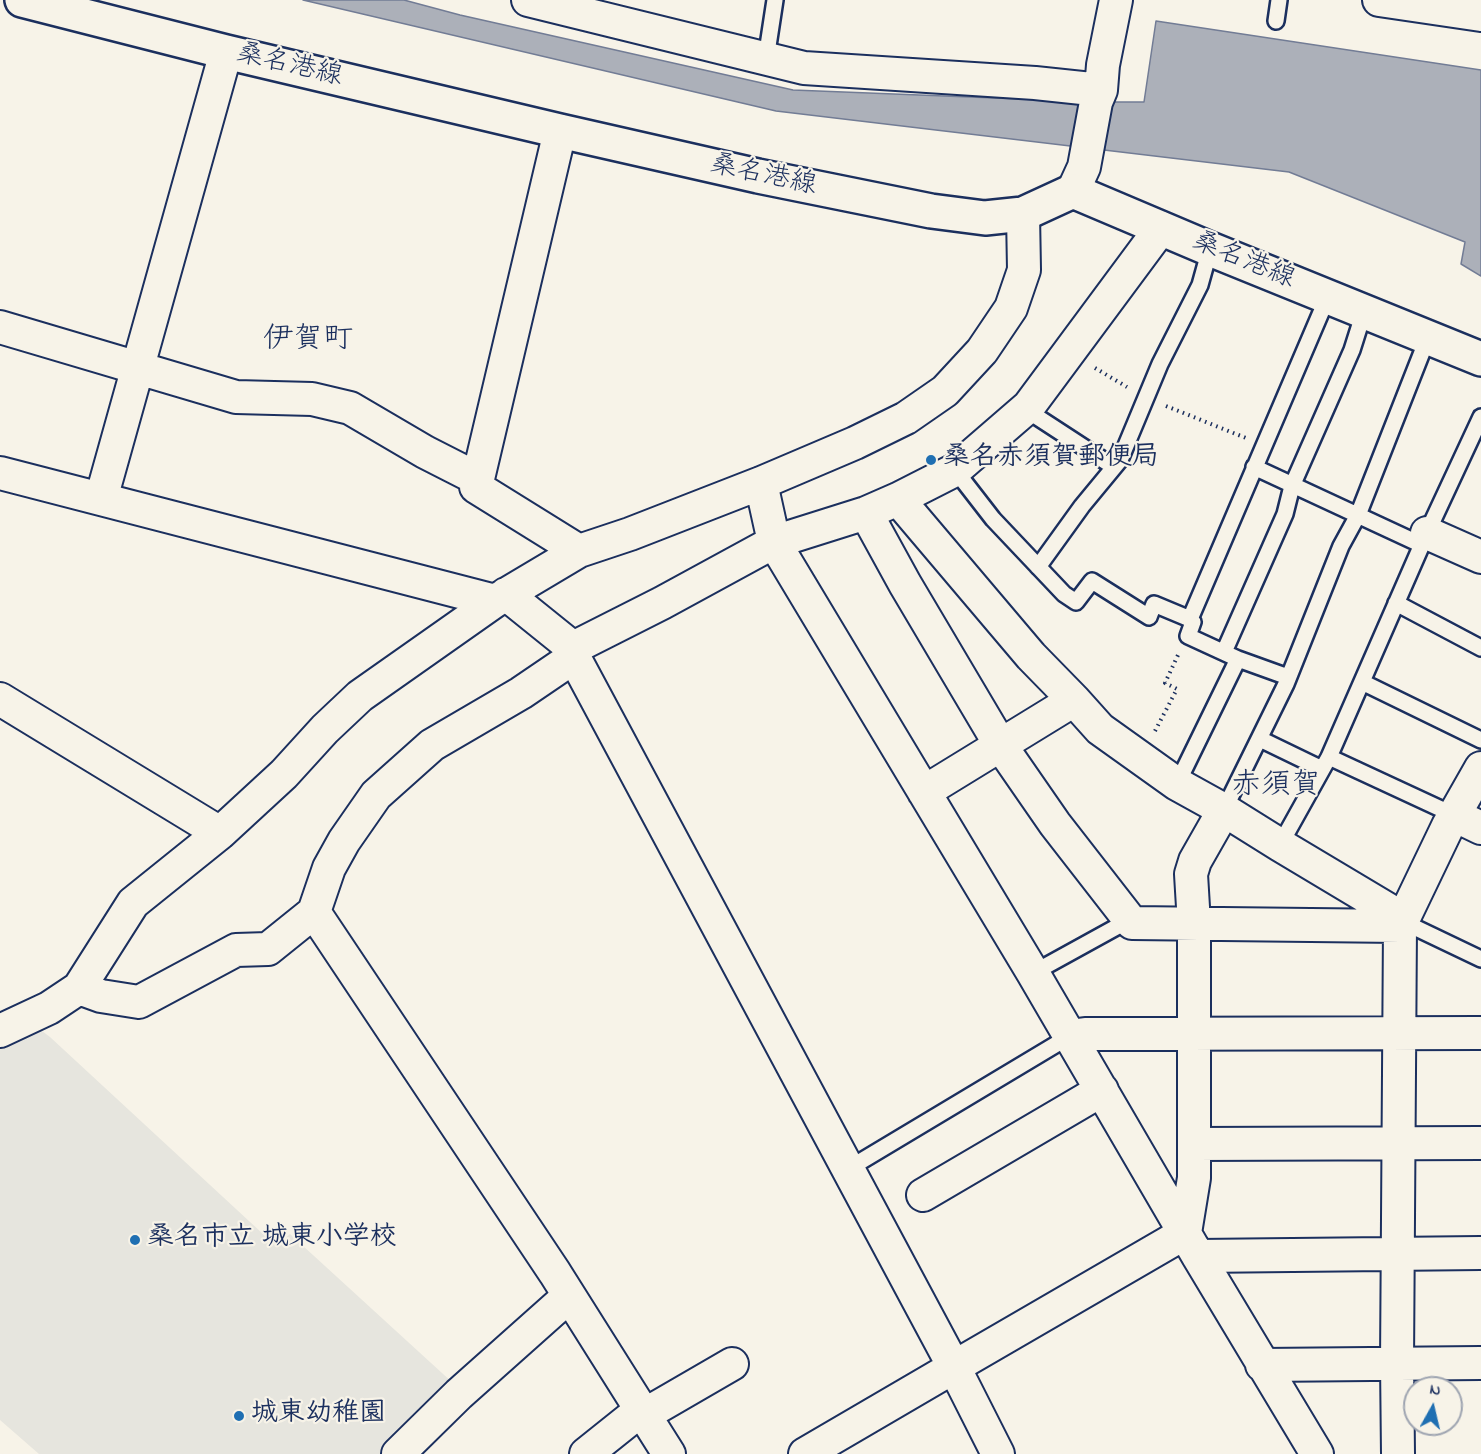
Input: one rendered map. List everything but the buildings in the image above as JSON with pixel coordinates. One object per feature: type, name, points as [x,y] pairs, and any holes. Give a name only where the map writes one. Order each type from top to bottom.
[{"type":"main road","name":"桑名港線","points":[[22,0],[226,52],[560,131],[758,176],[931,211],[985,218],[1023,214],[1078,179],[1161,228],[1481,359]]},
{"type":"street","points":[[528,0],[804,68],[1035,82],[1098,96]]},
{"type":"street","points":[[1078,179],[1098,96],[1116,0]]},
{"type":"street","points":[[1385,0],[1481,15]]},
{"type":"street","points":[[101,499],[226,52]]},
{"type":"street","points":[[560,131],[476,487],[579,551]]},
{"type":"street","points":[[0,1031],[50,1008],[79,988],[132,903],[220,833],[284,774],[325,729],[360,696],[501,597],[579,551],[630,534],[762,483],[855,443],[906,418],[945,391],[982,351],[1011,308],[1024,270],[1023,214]]},
{"type":"street","points":[[79,988],[101,996],[139,1002],[236,950],[268,949],[314,912],[329,868],[344,841],[376,795],[432,745],[521,693],[574,652],[774,542],[866,513],[955,470],[1025,409],[1161,228]]},
{"type":"street","points":[[0,327],[236,397],[312,399],[350,408],[425,452],[478,479]]},
{"type":"street","points":[[0,473],[501,597],[574,652],[998,1454]]},
{"type":"street","points":[[762,483],[774,542],[1033,973],[1262,1365],[1317,1454]]},
{"type":"street","points":[[898,499],[1030,656],[1100,729],[1177,784],[1387,909],[1400,926]]},
{"type":"street","points":[[866,513],[905,584],[1001,746],[1055,824],[1132,923],[1400,926]]},
{"type":"street","points":[[1425,539],[1481,557]]},
{"type":"street","points":[[0,699],[220,833]]},
{"type":"street","points":[[924,792],[1074,700]]},
{"type":"street","points":[[1398,1454],[1400,926],[1468,822],[1481,768]]},
{"type":"street","points":[[1191,1244],[1194,1178],[1194,924],[1191,874],[1195,861],[1224,810]]},
{"type":"street","points":[[314,912],[569,1296],[669,1454]]},
{"type":"street","points":[[1070,1036],[1086,1034],[1481,1033]]},
{"type":"street","points":[[923,1195],[1102,1090]]},
{"type":"street","points":[[1194,1144],[1481,1143]]},
{"type":"street","points":[[806,1454],[954,1367],[1191,1244],[1398,1254],[1481,1253]]},
{"type":"street","points":[[406,1452],[459,1394],[569,1296]]},
{"type":"street","points":[[1262,1365],[1481,1362]]},
{"type":"street","points":[[586,1454],[642,1412],[732,1364]]},
{"type":"lane","points":[[766,59],[775,0]]},
{"type":"lane","points":[[1276,21],[1279,0]]},
{"type":"lane","points":[[1038,567],[1082,506],[1120,460],[1160,364],[1200,285],[1210,249]]},
{"type":"lane","points":[[1190,619],[1328,296]]},
{"type":"lane","points":[[1224,652],[1285,514],[1292,486],[1352,350],[1364,312]]},
{"type":"lane","points":[[1224,810],[1260,739],[1288,677],[1341,546],[1358,515],[1428,337]]},
{"type":"lane","points":[[1025,409],[1114,467]]},
{"type":"lane","points":[[1280,845],[1326,763],[1481,417]]},
{"type":"lane","points":[[1254,467],[1358,515],[1425,539]]},
{"type":"lane","points":[[955,470],[993,519],[1065,594],[1076,602],[1092,581],[1149,617],[1154,604],[1190,619],[1193,622],[1188,636],[1238,659],[1288,677]]},
{"type":"lane","points":[[1396,603],[1481,648]]},
{"type":"lane","points":[[1177,784],[1238,659]]},
{"type":"lane","points":[[1362,682],[1481,740]]},
{"type":"lane","points":[[1260,739],[1326,763],[1468,822]]},
{"type":"lane","points":[[1033,973],[1122,924],[1132,923]]},
{"type":"lane","points":[[1400,926],[1414,927],[1481,959]]},
{"type":"lane","points":[[848,1169],[1070,1036]]},
{"type":"path","points":[[1140,758],[1177,689],[1165,683],[1188,636]]},
{"type":"shaded area","points":[[303,0],[404,0],[460,15],[793,90],[1144,102],[1156,21],[1481,70],[1481,276],[1461,264],[1465,242],[1289,172],[776,111]]},
{"type":"shaded area","name":"桑名市立 城東小学校","points":[[38,1028],[276,1246],[290,1234],[454,1384],[380,1454],[39,1454],[0,1420],[0,1044]]},
{"type":"place","name":"桑名赤須賀郵便局","points":[[931,460]]},
{"type":"place","name":"桑名市立 城東小学校","points":[[135,1240]]},
{"type":"place","name":"城東幼稚園","points":[[239,1416]]},
{"type":"district","name":"伊賀町","points":[[308,342]]},
{"type":"district","name":"赤須賀","points":[[1276,788]]}]
